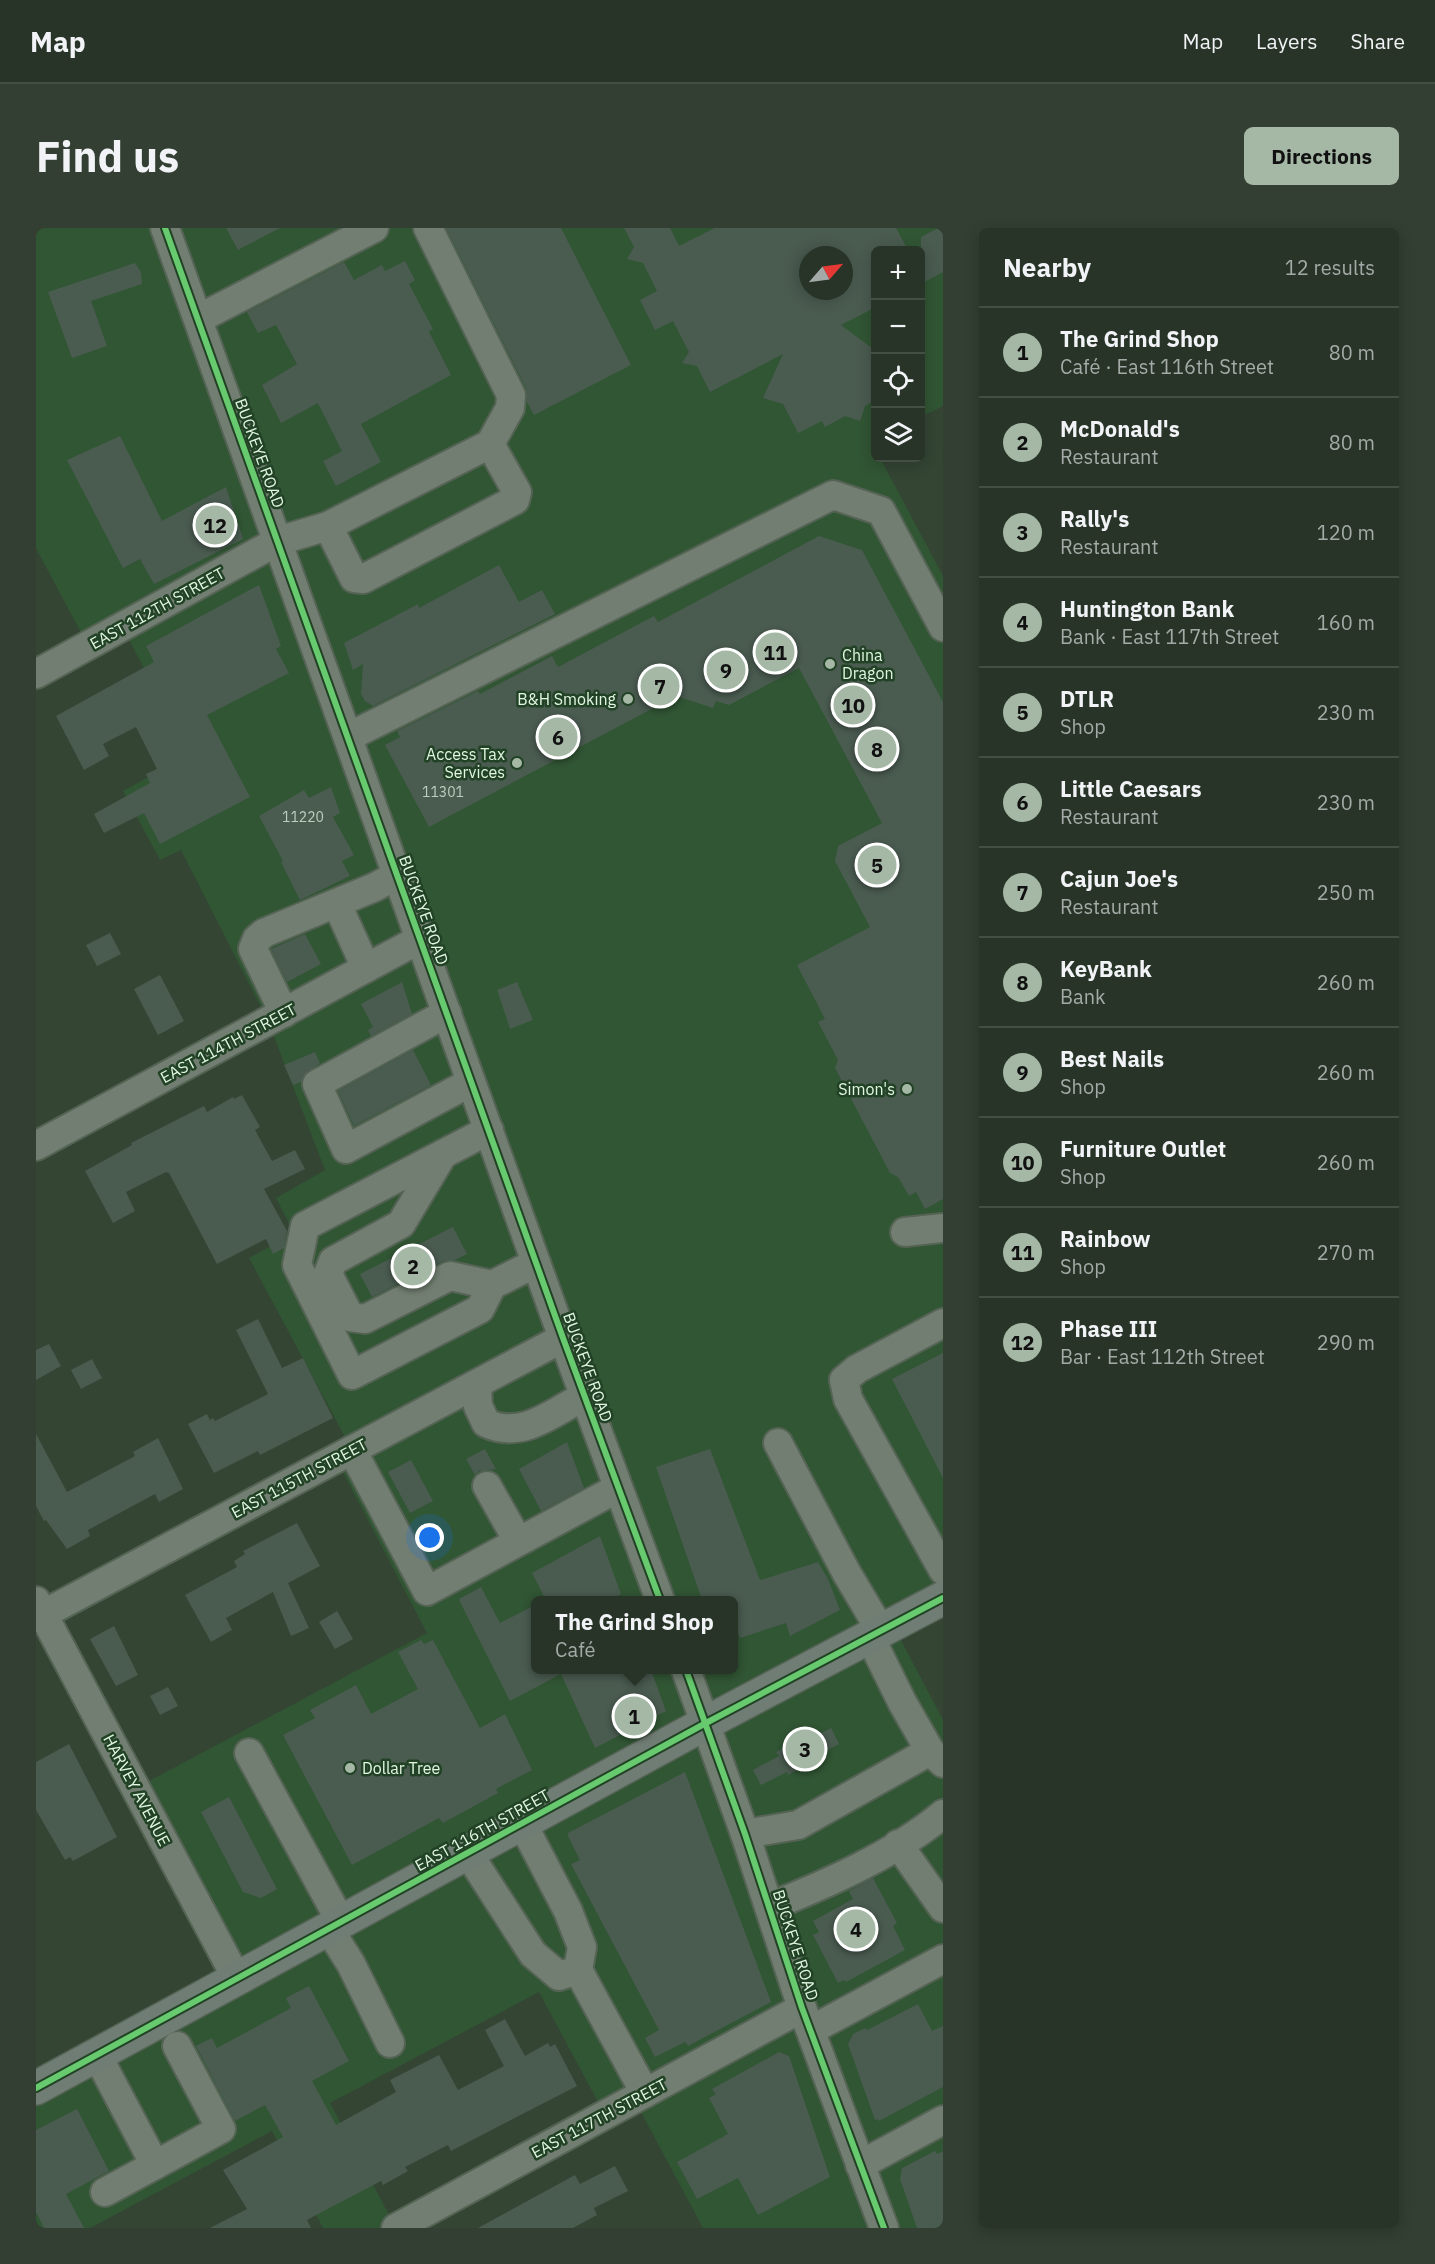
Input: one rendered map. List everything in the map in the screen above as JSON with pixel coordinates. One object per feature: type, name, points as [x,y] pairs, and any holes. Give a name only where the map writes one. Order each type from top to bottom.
[{"type":"main road","name":"EAST 116TH STREET","points":[[36,2088],[706,1723],[943,1598]]},
{"type":"street","name":"BUCKEYE ROAD","points":[[165,228],[563,1338],[658,1596]]},
{"type":"street","points":[[198,319],[374,228]]},
{"type":"street","points":[[328,526],[354,578],[363,579],[515,500],[517,492],[490,444],[510,408],[511,395],[428,228]]},
{"type":"street","name":"EAST 112TH STREET","points":[[36,674],[278,541],[328,526],[490,444]]},
{"type":"street","points":[[348,737],[833,495],[881,511],[943,627]]},
{"type":"street","points":[[284,1013],[253,949],[257,939],[264,933],[337,904],[398,875]]},
{"type":"street","points":[[337,904],[366,968]]},
{"type":"street","name":"EAST 114TH STREET","points":[[36,1146],[420,939]]},
{"type":"street","points":[[447,1012],[317,1084],[346,1149],[471,1082]]},
{"type":"street","points":[[489,1130],[305,1226],[297,1265],[352,1375],[480,1309],[492,1285],[536,1263]]},
{"type":"street","points":[[443,1154],[401,1224],[333,1261],[328,1274],[350,1317],[365,1319],[450,1276],[492,1285]]},
{"type":"street","points":[[905,1232],[943,1228]]},
{"type":"street","points":[[943,1323],[857,1369],[844,1380],[848,1399],[943,1570]]},
{"type":"street","name":"EAST 115TH STREET","points":[[38,1611],[352,1450],[563,1338]]},
{"type":"street","points":[[477,1384],[478,1406],[486,1424],[501,1430],[519,1430],[584,1396]]},
{"type":"street","points":[[745,1834],[798,1825],[937,1757],[902,1702],[875,1634],[846,1572],[778,1443]]},
{"type":"street","points":[[352,1450],[427,1591],[618,1488]]},
{"type":"street","points":[[487,1486],[518,1541]]},
{"type":"street","name":"HARVEY AVENUE","points":[[38,1611],[237,1979]]},
{"type":"street","name":"BUCKEYE ROAD","points":[[688,1674],[745,1834],[773,1926],[884,2228]]},
{"type":"street","points":[[249,1753],[390,2043]]},
{"type":"street","points":[[769,1907],[816,1889],[924,1829],[943,1814]]},
{"type":"street","points":[[522,1823],[568,1911],[582,1947],[578,1970],[645,2093]]},
{"type":"street","points":[[898,1844],[943,1908]]},
{"type":"street","points":[[468,1853],[533,1954],[559,1976],[578,1970]]},
{"type":"street","name":"EAST 117TH STREET","points":[[396,2228],[645,2093],[943,1959]]},
{"type":"street","points":[[105,2192],[221,2128],[177,2046]]},
{"type":"street","points":[[97,2055],[155,2165]]},
{"type":"street","points":[[860,2165],[943,2120]]},
{"type":"shaded area","points":[[36,228],[943,228],[943,406],[925,415],[925,246],[871,246],[871,462],[882,462],[943,576],[943,1598],[893,1625],[943,1720],[943,2228],[703,2228],[634,2099],[605,2115],[539,1992],[330,2103],[396,2228],[323,2228],[272,2131],[90,2228],[36,2228],[36,2088],[237,1979],[136,1788],[427,1633],[336,1459],[352,1450],[249,1258],[294,1233],[276,1198],[325,1170],[268,1021],[181,850],[160,860],[123,791],[190,754],[122,627],[88,646],[36,548]]},
{"type":"building","points":[[226,228],[280,228],[238,250]]},
{"type":"building","points":[[446,228],[561,228],[631,365],[534,415],[527,402],[526,388]]},
{"type":"building","points":[[624,228],[670,228],[679,246],[715,228],[896,228],[906,246],[871,246],[871,310],[841,325],[871,347],[871,403],[865,406],[860,421],[845,416],[825,427],[822,421],[798,433],[783,404],[763,398],[783,354],[710,392],[697,366],[682,363],[689,352],[673,321],[655,330],[640,300],[657,291],[643,263],[627,259],[634,247]]},
{"type":"building","points":[[938,228],[943,228],[943,272],[925,282],[925,246],[921,246],[921,237]]},
{"type":"building","points":[[405,261],[415,280],[409,284],[433,329],[429,331],[430,334],[451,375],[361,424],[381,462],[336,486],[323,461],[342,451],[318,403],[281,423],[262,385],[297,364],[276,325],[258,333],[247,312],[344,262],[354,280],[382,265],[385,271]]},
{"type":"building","points":[[135,263],[141,272],[142,284],[91,301],[107,346],[72,358],[48,292]]},
{"type":"building","points":[[120,436],[162,521],[226,487],[243,539],[154,584],[140,559],[123,568],[67,460]]},
{"type":"building","points":[[819,536],[862,550],[943,702],[943,1199],[925,1209],[916,1192],[909,1196],[898,1177],[890,1173],[835,1068],[838,1060],[818,1022],[825,1019],[797,965],[870,927],[835,861],[838,846],[882,823],[799,668],[729,705],[716,701],[713,708],[676,696],[429,827],[385,745],[400,737],[397,731],[478,691],[480,694],[552,656],[558,667],[654,616],[658,622]]},
{"type":"building","points":[[499,565],[519,602],[542,590],[555,614],[373,706],[365,701],[361,694],[363,664],[353,670],[344,643],[418,604],[419,608]]},
{"type":"building","points":[[259,585],[281,646],[276,649],[289,673],[207,715],[250,797],[160,844],[144,813],[104,833],[94,814],[150,783],[146,774],[157,769],[136,727],[103,744],[109,756],[84,770],[56,716],[154,662],[146,646]]},
{"type":"building","points":[[331,787],[340,813],[333,817],[354,855],[342,861],[350,876],[300,900],[281,862],[283,861],[259,816],[304,790],[309,798]]},
{"type":"building","points":[[110,933],[121,954],[97,966],[86,945]]},
{"type":"building","points":[[305,934],[321,964],[287,982],[271,949]]},
{"type":"building","points":[[160,975],[184,1021],[158,1035],[134,989]]},
{"type":"building","points":[[402,982],[412,1014],[371,1036],[368,1030],[373,1027],[361,1004]]},
{"type":"building","points":[[517,982],[533,1020],[510,1029],[497,990]]},
{"type":"building","points":[[413,1050],[431,1085],[354,1126],[338,1091]]},
{"type":"building","points":[[315,1052],[320,1063],[304,1075],[301,1082],[293,1085],[284,1065]]},
{"type":"building","points":[[242,1095],[260,1127],[255,1130],[272,1161],[295,1150],[305,1169],[264,1189],[287,1231],[284,1248],[273,1254],[266,1239],[217,1264],[169,1173],[166,1172],[126,1192],[135,1211],[113,1223],[85,1171],[132,1145],[131,1143],[204,1106],[207,1112],[233,1097],[234,1099]]},
{"type":"building","points":[[453,1227],[467,1254],[455,1260],[443,1261],[372,1297],[360,1274]]},
{"type":"building","points":[[258,1319],[282,1368],[303,1358],[333,1418],[260,1455],[258,1451],[214,1473],[188,1424],[207,1414],[210,1420],[213,1418],[215,1421],[268,1394],[236,1330]]},
{"type":"building","points":[[49,1344],[61,1366],[36,1380],[36,1350]]},
{"type":"building","points":[[943,1353],[943,1478],[892,1379]]},
{"type":"building","points":[[92,1359],[102,1378],[81,1389],[71,1370]]},
{"type":"building","points":[[36,1434],[67,1492],[135,1456],[133,1452],[158,1438],[183,1489],[159,1502],[155,1494],[88,1530],[90,1536],[67,1549],[46,1520],[44,1521],[36,1506]]},
{"type":"building","points":[[567,1442],[584,1488],[541,1511],[519,1469]]},
{"type":"building","points":[[485,1449],[496,1469],[479,1471],[475,1475],[466,1459]]},
{"type":"building","points":[[710,1449],[760,1580],[818,1562],[828,1579],[840,1610],[790,1636],[786,1623],[740,1638],[738,1596],[701,1596],[656,1467]]},
{"type":"building","points":[[411,1460],[433,1501],[410,1513],[388,1472]]},
{"type":"building","points":[[297,1523],[320,1566],[288,1583],[309,1628],[291,1636],[273,1592],[226,1618],[232,1630],[211,1642],[185,1595],[237,1567],[234,1561],[245,1554],[243,1551]]},
{"type":"building","points":[[600,1536],[621,1594],[617,1596],[544,1596],[532,1573]]},
{"type":"building","points":[[481,1587],[500,1623],[531,1607],[531,1674],[561,1674],[510,1701],[459,1599]]},
{"type":"building","points":[[337,1611],[353,1639],[335,1649],[319,1622]]},
{"type":"building","points":[[114,1626],[138,1675],[116,1686],[90,1639]]},
{"type":"building","points":[[421,1640],[424,1644],[433,1640],[480,1728],[505,1714],[532,1770],[496,1789],[498,1793],[443,1823],[439,1818],[352,1865],[283,1735],[315,1718],[310,1710],[356,1685],[371,1714],[418,1689],[398,1652]]},
{"type":"building","points":[[561,1674],[652,1674],[666,1711],[595,1748]]},
{"type":"building","points":[[168,1687],[178,1706],[160,1715],[150,1696]]},
{"type":"building","points":[[831,1728],[839,1744],[805,1762],[807,1765],[788,1775],[787,1772],[761,1785],[753,1770],[779,1756],[776,1752],[794,1743],[796,1746]]},
{"type":"building","points":[[69,1744],[117,1837],[73,1861],[70,1857],[65,1860],[36,1810],[36,1762]]},
{"type":"building","points":[[685,1772],[771,2002],[688,2046],[685,2042],[655,2057],[645,2038],[659,2030],[571,1864],[580,1860],[568,1833]]},
{"type":"building","points":[[229,1797],[277,1889],[261,1898],[243,1892],[201,1812]]},
{"type":"building","points":[[873,1878],[897,1923],[893,1926],[905,1950],[846,1982],[844,1980],[838,1983],[813,1935],[819,1932],[813,1921],[853,1899],[849,1891]]},
{"type":"building","points":[[309,1986],[349,2061],[312,2081],[336,2125],[396,2092],[390,2080],[439,2055],[458,2090],[504,2066],[485,2030],[505,2019],[525,2056],[548,2043],[550,2047],[555,2044],[577,2086],[451,2151],[448,2145],[405,2167],[408,2171],[383,2185],[381,2181],[307,2220],[311,2228],[210,2228],[247,2209],[223,2170],[283,2137],[265,2105],[235,2121],[196,2046],[212,2038],[217,2048],[291,2008],[286,1998]]},
{"type":"building","points":[[918,2004],[932,2031],[943,2026],[943,2087],[879,2121],[875,2120],[848,2044],[853,2034],[865,2028],[867,2030]]},
{"type":"building","points":[[779,2052],[789,2056],[830,2177],[758,2215],[738,2178],[697,2199],[677,2162],[728,2134],[709,2098],[716,2094],[712,2089]]},
{"type":"building","points":[[77,2109],[109,2171],[66,2194],[84,2228],[44,2228],[36,2212],[36,2130]]},
{"type":"building","points":[[935,2151],[937,2154],[943,2151],[943,2228],[917,2228],[900,2179],[902,2168]]},
{"type":"building","points":[[615,2166],[628,2191],[594,2208],[597,2215],[573,2228],[478,2228],[575,2175],[580,2184]]},
{"type":"cycle path","points":[[165,228],[563,1338],[659,1596]]},
{"type":"cycle path","points":[[36,2088],[706,1723],[943,1598]]},
{"type":"cycle path","points":[[687,1674],[745,1834],[802,2008],[884,2228]]},
{"type":"place","name":"Phase III","points":[[215,525]]},
{"type":"place","name":"Rainbow","points":[[775,652]]},
{"type":"place","name":"China Dragon","points":[[830,664]]},
{"type":"place","name":"Best Nails","points":[[726,670]]},
{"type":"place","name":"Cajun Joe's","points":[[660,686]]},
{"type":"place","name":"B&H Smoking","points":[[628,699]]},
{"type":"place","name":"Furniture Outlet","points":[[853,705]]},
{"type":"place","name":"Little Caesars","points":[[558,737]]},
{"type":"place","name":"KeyBank","points":[[877,749]]},
{"type":"place","name":"Access Tax Services","points":[[517,763]]},
{"type":"place","name":"DTLR","points":[[877,865]]},
{"type":"place","name":"Simon's","points":[[907,1089]]},
{"type":"place","name":"McDonald's","points":[[413,1266]]},
{"type":"place","name":"The Grind Shop","points":[[634,1716]]},
{"type":"place","name":"Rally's","points":[[805,1749]]},
{"type":"place","name":"Dollar Tree","points":[[350,1768]]},
{"type":"place","name":"Huntington Bank","points":[[856,1929]]}]
